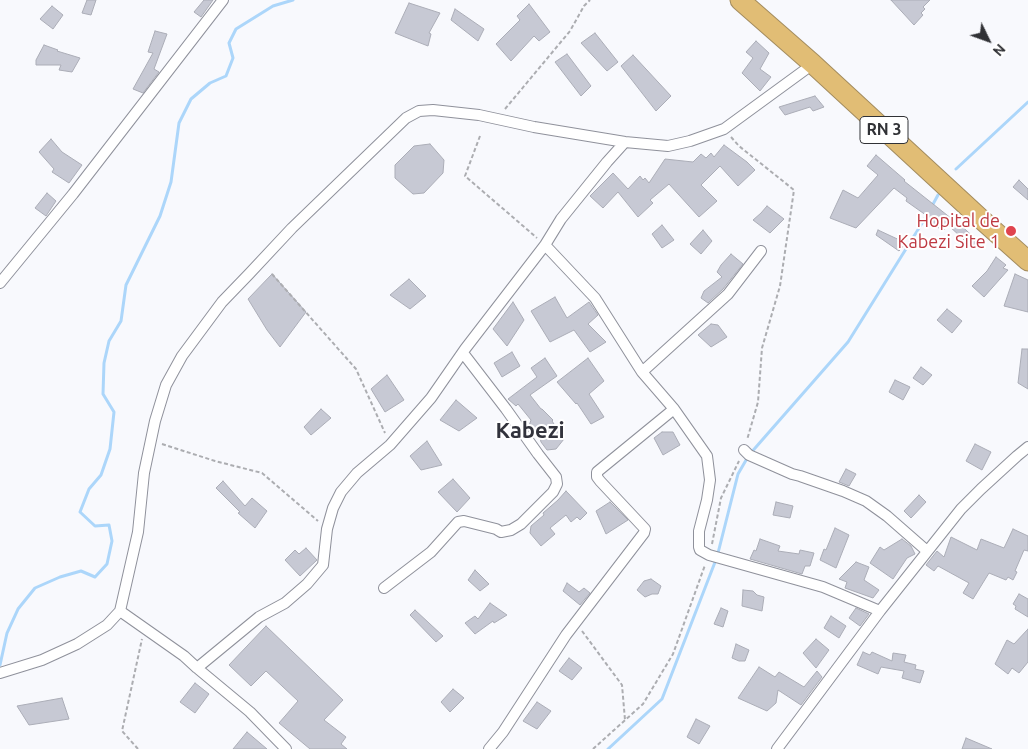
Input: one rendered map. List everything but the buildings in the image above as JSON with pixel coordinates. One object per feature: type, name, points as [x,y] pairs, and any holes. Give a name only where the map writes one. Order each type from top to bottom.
[{"type":"highway","name":"RN 3","points":[[740,0],[813,64],[1028,261]]},
{"type":"street","points":[[0,283],[73,194],[223,0]]},
{"type":"street","points":[[0,673],[42,660],[77,644],[107,625],[120,611],[138,532],[144,474],[155,421],[166,385],[182,356],[222,302],[292,228],[406,118],[419,111],[433,110],[479,115],[534,127],[625,142],[668,146],[690,141],[724,128],[813,64]]},
{"type":"street","points":[[197,668],[259,617],[285,603],[307,584],[323,565],[327,529],[333,508],[341,492],[357,473],[390,445],[431,398],[545,245],[561,219],[625,142]]},
{"type":"street","points":[[545,245],[595,298],[642,372],[674,409],[707,456],[710,480],[699,531],[699,547],[703,552],[823,587],[880,611]]},
{"type":"street","points":[[642,372],[728,294],[761,251]]},
{"type":"street","points":[[384,588],[430,552],[458,522],[464,521],[501,532],[511,530],[521,524],[552,492],[557,484],[556,477],[463,353]]},
{"type":"street","points":[[489,749],[566,635],[644,533],[645,529],[600,481],[597,477],[597,472],[674,409]]},
{"type":"street","points":[[777,749],[927,551],[967,503],[1028,447]]},
{"type":"street","points":[[744,450],[748,455],[792,474],[866,501],[887,516],[927,551]]},
{"type":"street","points":[[120,611],[184,656],[250,712],[286,749]]},
{"type":"path","points":[[498,119],[570,32],[584,6],[590,0]]},
{"type":"path","points":[[593,749],[642,704],[673,654],[709,555],[721,498],[744,450],[758,402],[762,348],[780,286],[794,190],[739,146],[724,128]]},
{"type":"path","points":[[480,136],[465,176],[545,245]]},
{"type":"path","points":[[272,274],[356,368],[390,445]]},
{"type":"path","points":[[151,441],[262,473],[327,529]]},
{"type":"path","points":[[576,623],[622,685],[625,720]]},
{"type":"path","points":[[138,749],[122,731],[144,629]]},
{"type":"waterway","points":[[0,665],[7,633],[18,609],[35,588],[60,577],[81,571],[95,577],[107,564],[112,541],[109,525],[95,526],[80,512],[89,489],[101,475],[110,449],[114,412],[103,394],[104,363],[109,341],[121,321],[126,285],[160,216],[171,182],[179,123],[191,99],[210,83],[226,76],[233,58],[229,43],[236,29],[273,6],[293,0]]},
{"type":"waterway","points":[[956,169],[1028,102]]},
{"type":"waterway","points":[[932,206],[938,195]]},
{"type":"waterway","points":[[608,749],[662,699],[717,557],[738,474],[749,455],[848,342],[929,212]]},
{"type":"place","name":"Hopital de Kabezi Site 1","points":[[1011,231]]},
{"type":"district","name":"Kabezi","points":[[530,431]]}]
